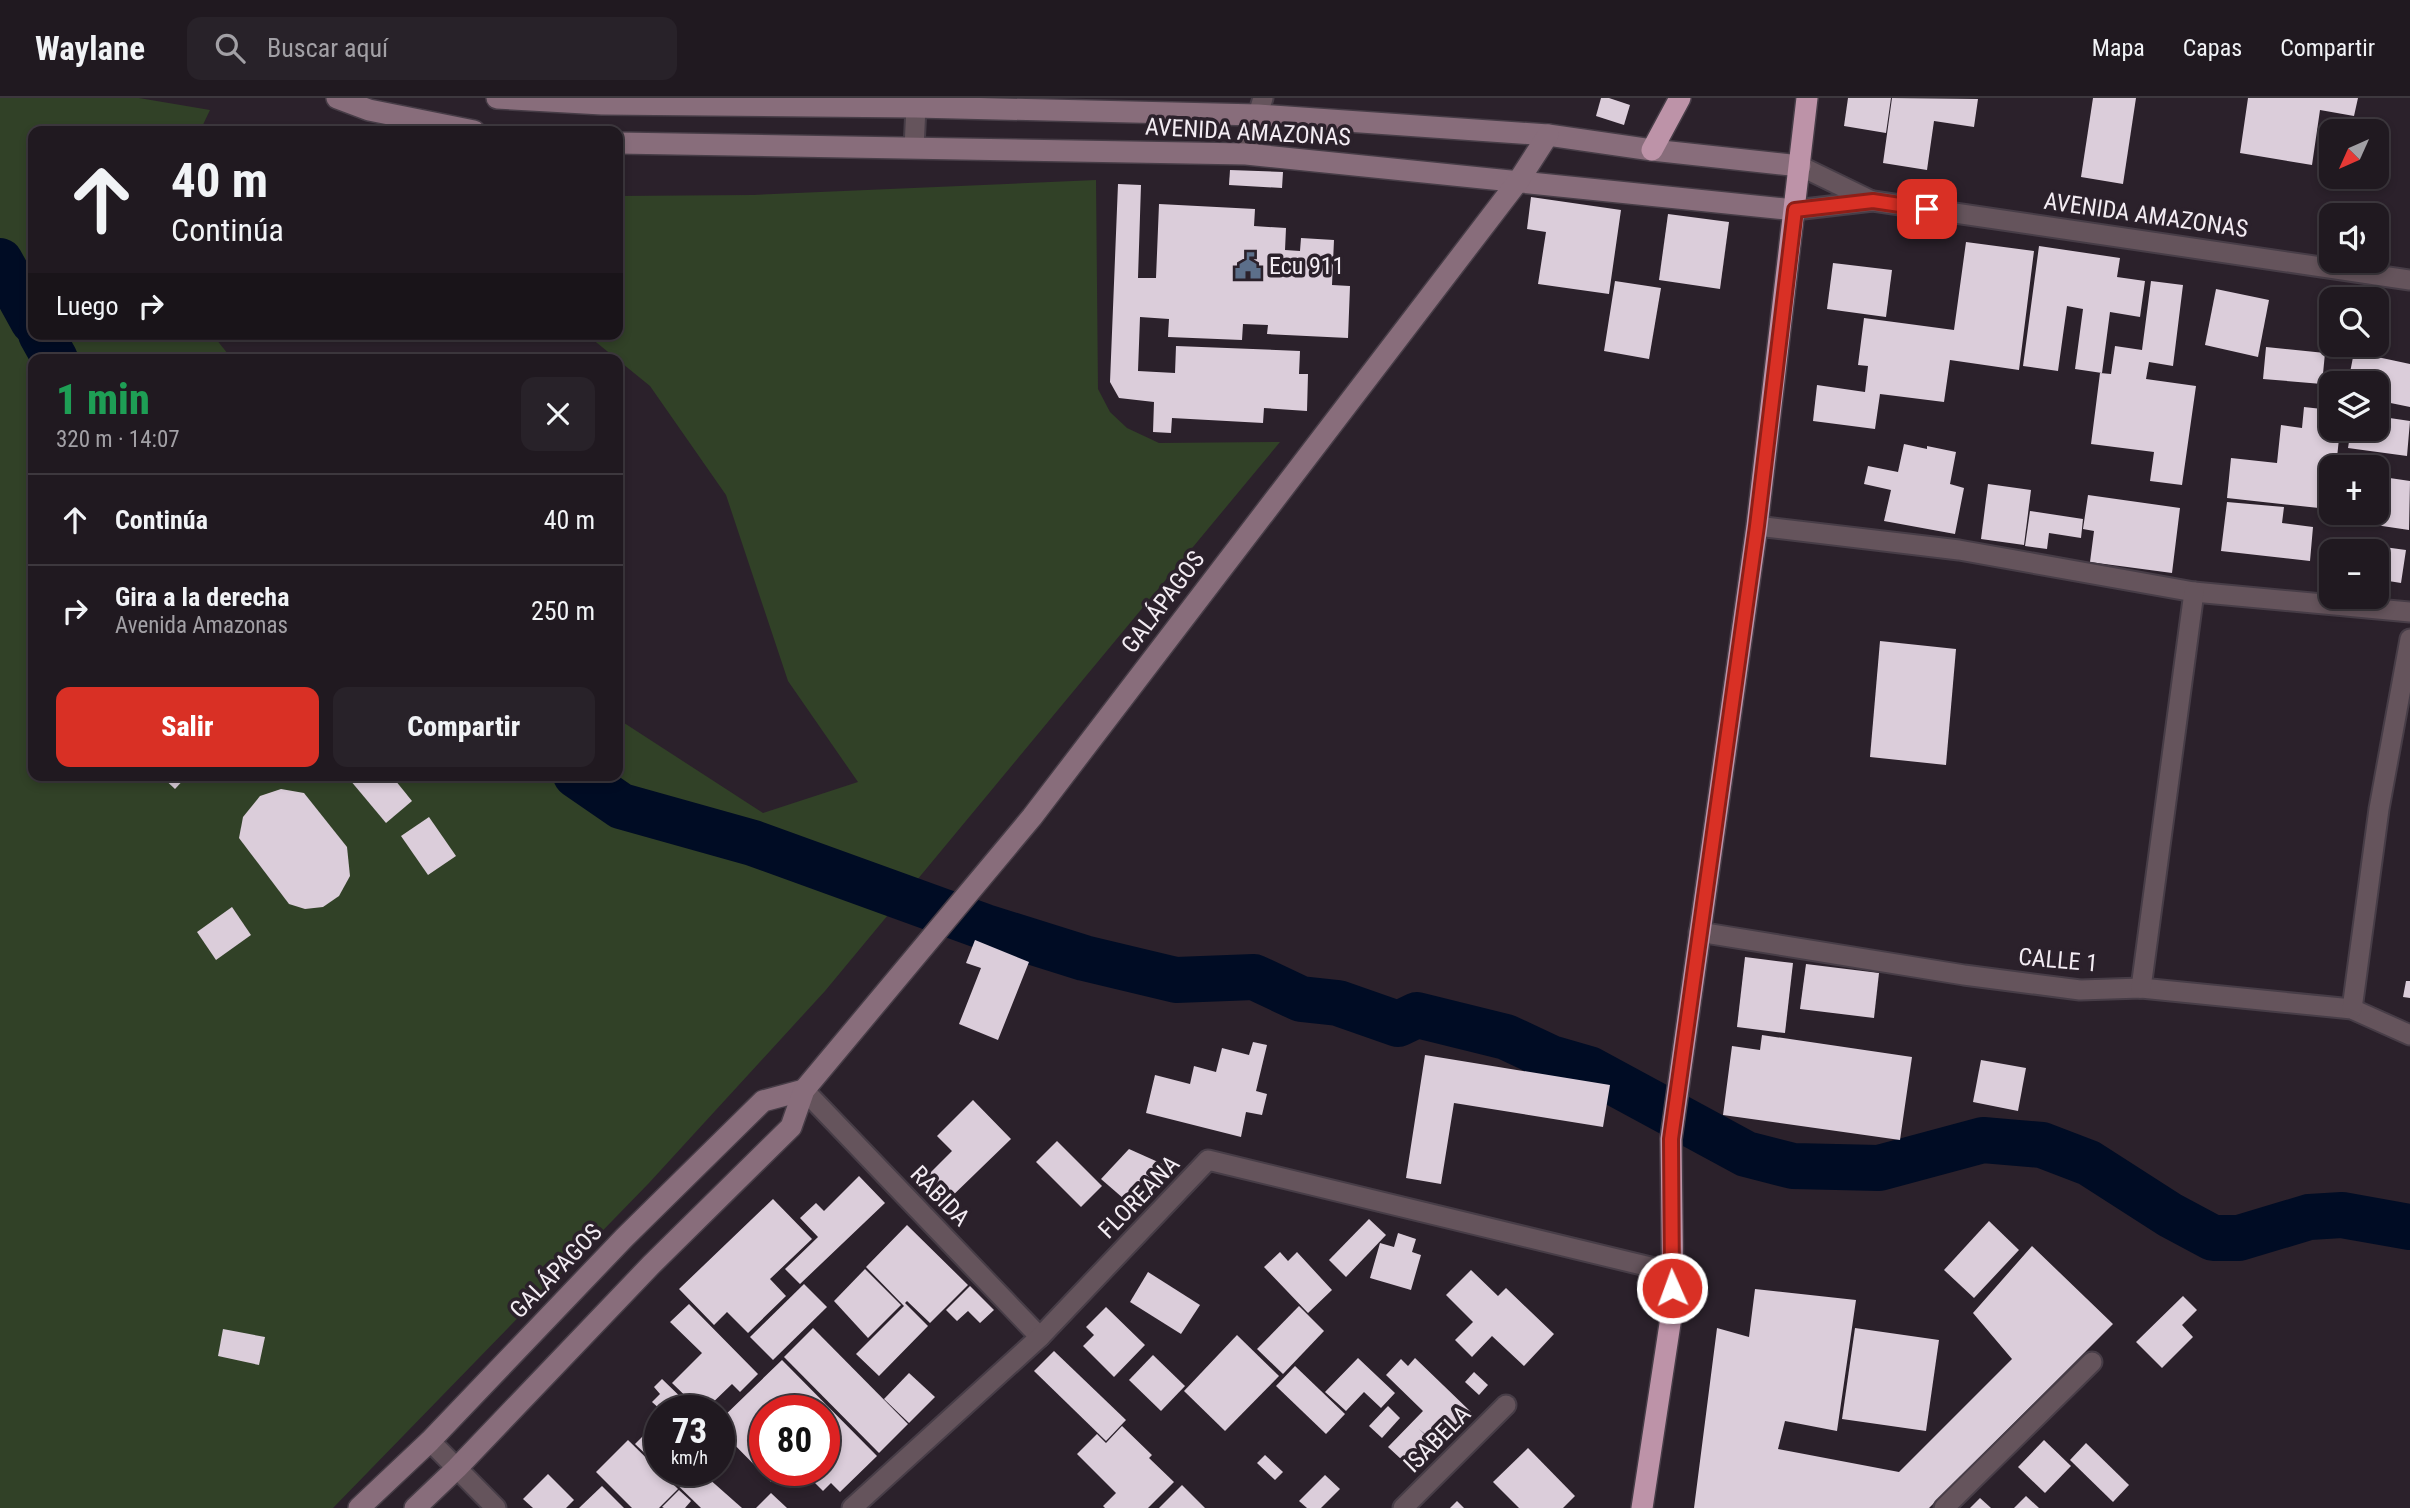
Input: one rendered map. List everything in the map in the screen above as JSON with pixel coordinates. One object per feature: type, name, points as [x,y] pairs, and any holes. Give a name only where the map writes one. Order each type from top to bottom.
[{"type":"highway","points":[[1652,150],[1679,98]]},
{"type":"highway","points":[[1642,1508],[1674,1304],[1671,1272],[1671,1139],[1757,526],[1807,98]]},
{"type":"main road","points":[[337,98],[369,110],[449,126]]},
{"type":"main road","name":"AVENIDA AMAZONAS","points":[[497,98],[1261,106],[1548,135],[1652,150],[1800,166]]},
{"type":"main road","name":"GALÁPAGOS","points":[[415,1508],[457,1468],[651,1265],[790,1127],[804,1090],[1032,817],[1519,180],[1548,135]]},
{"type":"main road","name":"AVENIDA AMAZONAS","points":[[623,143],[1246,154],[1795,210]]},
{"type":"main road","name":"GALÁPAGOS","points":[[359,1508],[430,1441],[624,1238],[763,1101],[804,1090]]},
{"type":"street","points":[[914,148],[917,102]]},
{"type":"street","points":[[1246,154],[1261,106]]},
{"type":"street","name":"AVENIDA AMAZONAS","points":[[1800,166],[1873,201]]},
{"type":"street","name":"AVENIDA AMAZONAS","points":[[1795,210],[1873,201],[2410,280]]},
{"type":"street","points":[[1757,526],[1959,550],[2194,592],[2410,612]]},
{"type":"street","points":[[2141,988],[2194,592]]},
{"type":"street","points":[[2352,1009],[2379,809],[2410,639]]},
{"type":"street","name":"CALLE 1","points":[[1699,932],[2080,990],[2141,988],[2352,1009],[2410,1034]]},
{"type":"street","name":"RABIDA","points":[[804,1090],[1040,1337]]},
{"type":"street","name":"FLOREANA","points":[[854,1507],[1040,1337],[1208,1160],[1671,1272]]},
{"type":"street","points":[[1944,1508],[2092,1362]]},
{"type":"street","name":"ISABELA","points":[[1403,1508],[1506,1405]]},
{"type":"street","points":[[430,1441],[496,1508]]},
{"type":"green space","points":[[0,98],[139,98],[210,110],[202,126],[28,126],[28,340],[217,340],[228,354],[28,354],[28,781],[623,781],[623,722],[763,813],[858,782],[788,681],[726,495],[650,386],[623,364],[623,354],[611,354],[593,340],[623,340],[623,196],[753,195],[1096,180],[1098,389],[1110,412],[1127,428],[1159,443],[1280,442],[825,991],[649,1183],[333,1508],[0,1508]]},
{"type":"building","points":[[1601,98],[1630,105],[1624,125],[1596,116]]},
{"type":"building","points":[[1848,98],[1891,98],[1886,133],[1844,126]]},
{"type":"building","points":[[1892,98],[1978,99],[1974,127],[1934,121],[1927,170],[1883,163]]},
{"type":"building","points":[[2093,98],[2136,98],[2123,184],[2081,177]]},
{"type":"building","points":[[2248,98],[2358,98],[2354,116],[2320,110],[2312,165],[2240,153]]},
{"type":"building","points":[[1230,170],[1283,172],[1282,188],[1229,185]]},
{"type":"building","points":[[1118,184],[1141,185],[1138,278],[1156,278],[1159,204],[1255,209],[1254,226],[1286,228],[1285,250],[1300,251],[1301,238],[1334,240],[1332,285],[1350,286],[1348,338],[1267,334],[1268,325],[1243,324],[1242,340],[1168,337],[1169,319],[1140,317],[1138,371],[1175,373],[1176,346],[1300,351],[1299,374],[1308,374],[1307,411],[1264,408],[1263,423],[1172,418],[1171,433],[1153,432],[1154,402],[1119,398],[1110,382]]},
{"type":"building","points":[[1531,197],[1621,210],[1609,294],[1538,284],[1546,232],[1527,229]]},
{"type":"building","points":[[1668,214],[1729,222],[1720,289],[1659,280]]},
{"type":"building","points":[[1966,242],[2034,251],[2019,370],[1950,360],[1944,402],[1880,394],[1875,429],[1813,421],[1817,385],[1865,392],[1868,366],[1858,365],[1864,318],[1954,330]]},
{"type":"building","points":[[2039,246],[2120,258],[2117,277],[2145,281],[2140,317],[2110,312],[2102,373],[2075,369],[2083,309],[2067,306],[2058,371],[2023,366]]},
{"type":"building","points":[[1833,263],[1892,270],[1886,317],[1827,309]]},
{"type":"building","points":[[1615,281],[1661,288],[1649,359],[1604,351]]},
{"type":"building","points":[[2151,281],[2183,285],[2173,366],[2149,362],[2146,379],[2196,386],[2182,485],[2150,481],[2154,452],[2091,444],[2100,373],[2111,374],[2115,346],[2142,350]]},
{"type":"building","points":[[2216,289],[2269,300],[2258,357],[2205,345]]},
{"type":"building","points":[[2266,347],[2319,352],[2319,357],[2325,357],[2323,371],[2319,371],[2319,384],[2263,379]]},
{"type":"building","points":[[2353,357],[2377,357],[2410,364],[2410,407],[2389,403],[2389,371],[2350,371]]},
{"type":"building","points":[[2304,407],[2319,409],[2319,441],[2339,441],[2337,455],[2319,455],[2319,508],[2227,498],[2231,458],[2277,463],[2281,425],[2302,428]]},
{"type":"building","points":[[2389,418],[2410,421],[2407,456],[2348,448],[2349,441],[2389,441]]},
{"type":"building","points":[[1904,444],[1956,452],[1950,484],[1964,488],[1955,534],[1884,521],[1891,490],[1864,484],[1868,466],[1898,472]]},
{"type":"building","points":[[2389,478],[2410,481],[2409,530],[2375,525],[2389,525]]},
{"type":"building","points":[[1988,484],[2031,490],[2024,545],[1981,539]]},
{"type":"building","points":[[2088,495],[2180,508],[2172,573],[2090,562],[2094,531],[2083,529]]},
{"type":"building","points":[[2227,502],[2284,507],[2282,523],[2313,527],[2310,561],[2221,551]]},
{"type":"building","points":[[2030,511],[2083,519],[2081,538],[2049,533],[2047,549],[2025,546]]},
{"type":"building","points":[[2389,548],[2406,550],[2401,583],[2389,581]]},
{"type":"building","points":[[1880,641],[1956,649],[1946,765],[1870,757]]},
{"type":"building","points":[[166,781],[182,781],[175,789]]},
{"type":"building","points":[[351,781],[396,781],[412,801],[386,823]]},
{"type":"building","points":[[281,789],[304,793],[347,847],[350,876],[339,896],[323,907],[305,909],[289,904],[239,838],[243,817],[260,796]]},
{"type":"building","points":[[429,817],[456,856],[428,875],[401,836]]},
{"type":"building","points":[[232,907],[251,935],[216,960],[197,932]]},
{"type":"building","points":[[975,940],[1029,962],[998,1040],[959,1024],[981,968],[966,963]]},
{"type":"building","points":[[1745,957],[1793,963],[1785,1033],[1737,1027]]},
{"type":"building","points":[[1806,964],[1879,973],[1874,1018],[1800,1009]]},
{"type":"building","points":[[2406,981],[2410,981],[2410,998],[2403,997]]},
{"type":"building","points":[[1762,1035],[1912,1057],[1900,1140],[1723,1115],[1732,1046],[1760,1050]]},
{"type":"building","points":[[1253,1042],[1267,1045],[1256,1091],[1267,1094],[1262,1115],[1246,1112],[1241,1137],[1146,1113],[1155,1075],[1190,1084],[1194,1066],[1216,1072],[1222,1048],[1249,1055]]},
{"type":"building","points":[[1425,1055],[1610,1085],[1603,1127],[1454,1103],[1441,1184],[1406,1178]]},
{"type":"building","points":[[1981,1060],[2026,1068],[2018,1111],[1973,1102]]},
{"type":"building","points":[[973,1100],[1011,1139],[945,1203],[923,1180],[952,1151],[937,1136]]},
{"type":"building","points":[[1057,1141],[1102,1186],[1081,1207],[1036,1162]]},
{"type":"building","points":[[1129,1149],[1167,1166],[1131,1205],[1101,1179]]},
{"type":"building","points":[[859,1176],[885,1203],[800,1284],[785,1269],[818,1237],[800,1218],[816,1203],[824,1211]]},
{"type":"building","points":[[773,1199],[812,1239],[770,1279],[786,1296],[748,1333],[727,1312],[714,1325],[679,1289]]},
{"type":"building","points":[[1369,1219],[1386,1235],[1346,1277],[1329,1260]]},
{"type":"building","points":[[1989,1221],[2019,1250],[1974,1298],[1944,1270]]},
{"type":"building","points":[[907,1225],[968,1285],[930,1323],[907,1301],[905,1303],[928,1326],[879,1376],[856,1354],[904,1306],[866,1267]]},
{"type":"building","points":[[1398,1233],[1416,1239],[1412,1252],[1421,1255],[1411,1290],[1370,1278],[1380,1243],[1394,1247]]},
{"type":"building","points":[[2032,1246],[2113,1324],[1929,1508],[1694,1508],[1717,1328],[1749,1337],[1755,1289],[1856,1300],[1837,1431],[1785,1421],[1778,1449],[1899,1472],[2012,1359],[1973,1313]]},
{"type":"building","points":[[1280,1252],[1288,1261],[1297,1252],[1332,1290],[1308,1313],[1264,1267]]},
{"type":"building","points":[[865,1269],[901,1305],[868,1338],[834,1301]]},
{"type":"building","points":[[1471,1270],[1498,1296],[1506,1288],[1554,1334],[1524,1366],[1492,1336],[1472,1357],[1455,1340],[1473,1322],[1446,1295]]},
{"type":"building","points":[[1148,1272],[1200,1305],[1181,1334],[1130,1302]]},
{"type":"building","points":[[804,1284],[827,1307],[773,1360],[750,1337]]},
{"type":"building","points":[[970,1286],[994,1310],[980,1323],[968,1311],[957,1321],[946,1310]]},
{"type":"building","points":[[2183,1296],[2197,1310],[2182,1325],[2193,1337],[2162,1368],[2136,1342]]},
{"type":"building","points":[[689,1304],[758,1374],[740,1392],[732,1384],[721,1395],[684,1395],[672,1383],[702,1353],[670,1322]]},
{"type":"building","points":[[1299,1306],[1324,1331],[1283,1374],[1257,1349]]},
{"type":"building","points":[[1106,1307],[1145,1345],[1114,1377],[1083,1346],[1094,1335],[1086,1327]]},
{"type":"building","points":[[813,1328],[908,1424],[879,1453],[840,1414],[840,1395],[822,1395],[784,1357]]},
{"type":"building","points":[[1855,1328],[1939,1340],[1926,1431],[1842,1419]]},
{"type":"building","points":[[223,1329],[265,1337],[259,1365],[218,1356]]},
{"type":"building","points":[[1237,1335],[1279,1376],[1225,1431],[1184,1391]]},
{"type":"building","points":[[1054,1351],[1126,1420],[1106,1441],[1034,1371]]},
{"type":"building","points":[[1153,1355],[1185,1386],[1161,1411],[1129,1380]]},
{"type":"building","points":[[1358,1358],[1395,1393],[1381,1408],[1364,1392],[1346,1411],[1325,1392]]},
{"type":"building","points":[[1415,1358],[1471,1412],[1439,1446],[1419,1429],[1438,1447],[1415,1472],[1388,1447],[1423,1411],[1386,1375],[1401,1359],[1408,1366]]},
{"type":"building","points":[[782,1360],[817,1395],[749,1395],[749,1460],[735,1445],[735,1406]]},
{"type":"building","points":[[1295,1366],[1345,1414],[1326,1434],[1276,1386]]},
{"type":"building","points":[[1474,1372],[1488,1385],[1479,1395],[1465,1382]]},
{"type":"building","points":[[909,1373],[935,1397],[909,1423],[884,1399]]},
{"type":"building","points":[[662,1379],[679,1395],[659,1395],[654,1387]]},
{"type":"building","points":[[1388,1406],[1400,1418],[1382,1438],[1369,1426]]},
{"type":"building","points":[[840,1419],[877,1456],[840,1492],[834,1486],[840,1486]]},
{"type":"building","points":[[1122,1426],[1152,1455],[1149,1458],[1174,1482],[1148,1508],[1105,1508],[1103,1506],[1116,1493],[1077,1454],[1097,1434],[1106,1443]]},
{"type":"building","points":[[644,1435],[644,1453],[635,1444]]},
{"type":"building","points":[[628,1440],[644,1456],[644,1486],[675,1486],[678,1489],[659,1508],[632,1508],[596,1472]]},
{"type":"building","points":[[2044,1440],[2071,1466],[2045,1493],[2018,1467]]},
{"type":"building","points":[[2086,1443],[2129,1485],[2113,1502],[2070,1460]]},
{"type":"building","points":[[1528,1448],[1575,1496],[1563,1508],[1519,1508],[1493,1482]]},
{"type":"building","points":[[1265,1455],[1283,1472],[1275,1480],[1257,1463]]},
{"type":"building","points":[[548,1474],[574,1500],[566,1508],[533,1508],[523,1499]]},
{"type":"building","points":[[1325,1475],[1340,1489],[1321,1508],[1307,1508],[1299,1501]]},
{"type":"building","points":[[1182,1485],[1205,1508],[1159,1508]]},
{"type":"building","points":[[602,1486],[624,1508],[579,1508]]},
{"type":"building","points":[[678,1486],[717,1486],[742,1508],[701,1508]]},
{"type":"building","points":[[679,1490],[691,1501],[685,1508],[662,1507]]},
{"type":"building","points":[[771,1493],[787,1508],[756,1508]]},
{"type":"building","points":[[2026,1496],[2039,1508],[2014,1508]]},
{"type":"building","points":[[1980,1498],[1991,1508],[1970,1508]]},
{"type":"building","points":[[1457,1501],[1464,1508],[1450,1508]]},
{"type":"waterway","points":[[0,261],[28,312]]},
{"type":"waterway","points":[[44,340],[52,354]]},
{"type":"waterway","points":[[585,781],[621,806],[753,843],[985,927],[1084,958],[1176,980],[1254,977],[1301,999],[1338,1003],[1398,1024],[1417,1015],[1506,1037],[1551,1058],[1589,1069],[1746,1154],[1793,1166],[1879,1168],[1983,1140],[2042,1145],[2089,1163],[2170,1215],[2213,1238],[2239,1238],[2309,1217],[2342,1215],[2410,1227]]},
{"type":"place","name":"Ecu 911","points":[[1248,266]]},
{"type":"route","points":[[1672,1288],[1671,1139],[1757,526],[1795,210],[1873,201],[1927,209]]}]
